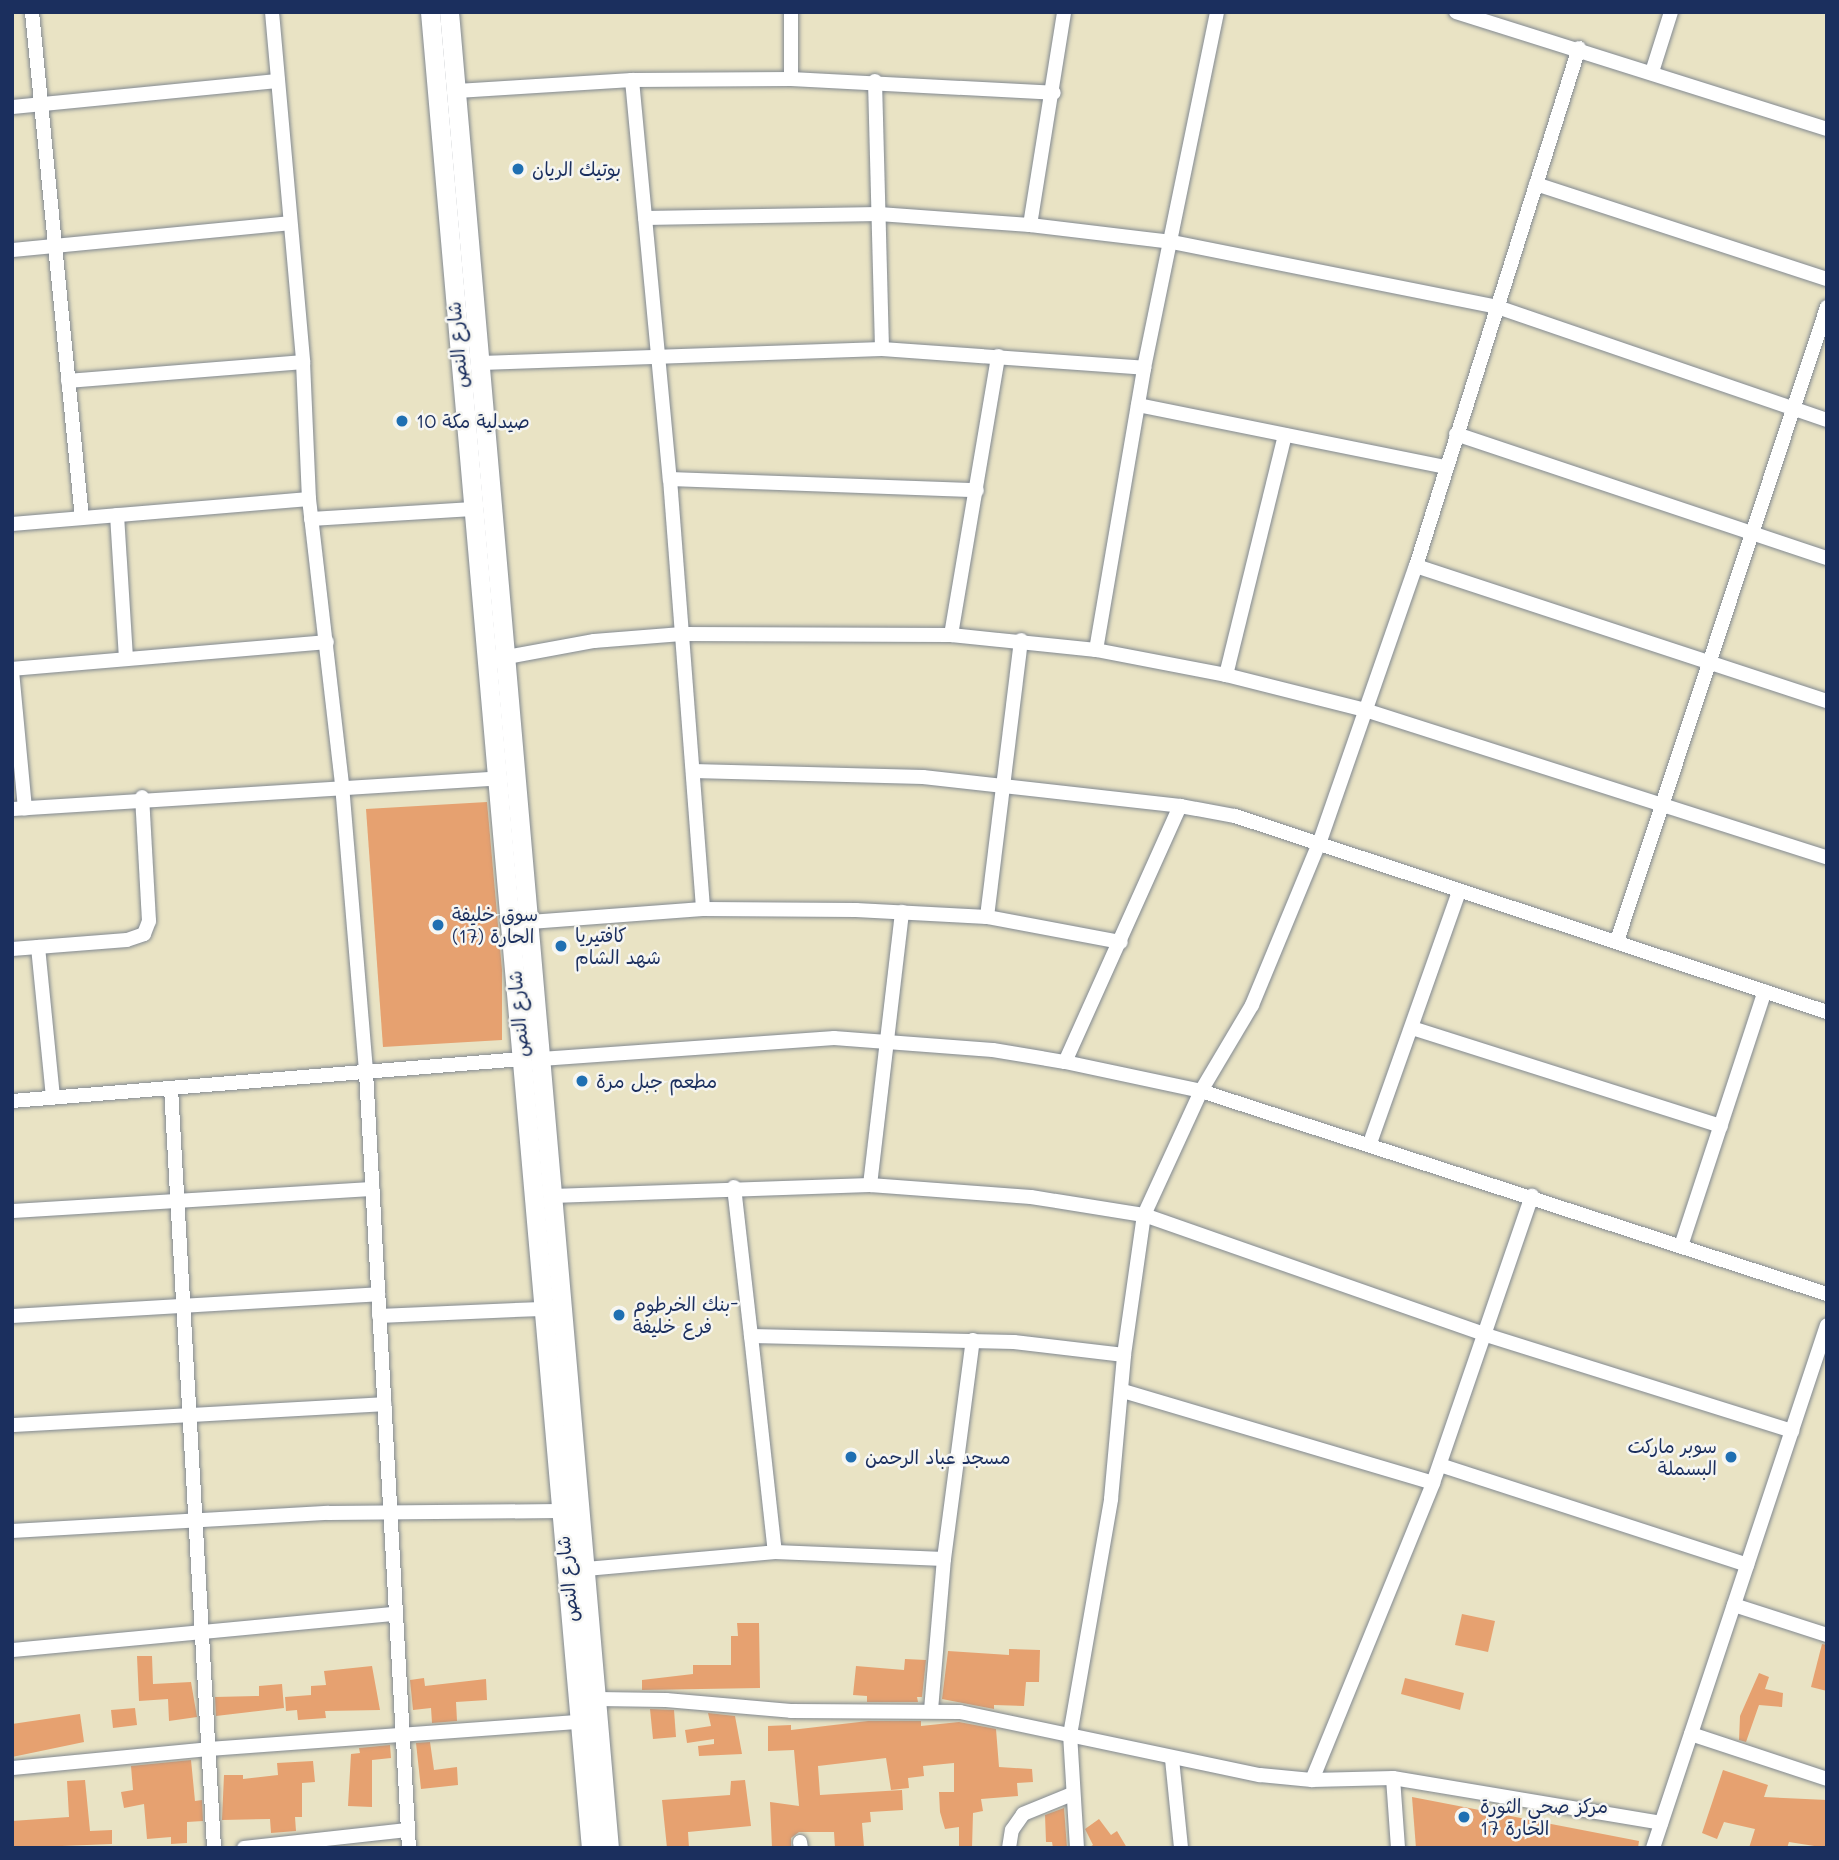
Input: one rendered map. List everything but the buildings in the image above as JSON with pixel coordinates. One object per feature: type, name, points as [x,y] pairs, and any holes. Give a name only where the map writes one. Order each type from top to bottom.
[{"type":"main road","name":"شارع النص","points":[[430,12],[473,509],[497,658],[530,922],[531,1059],[542,1309],[555,1465],[609,1848]]},
{"type":"main road","name":"شارع النص","points":[[449,12],[481,363],[497,658],[498,778],[531,1059],[552,1196],[597,1699],[589,1721],[591,1848]]},
{"type":"main road","points":[[555,1465],[576,1464]]},
{"type":"street","points":[[32,12],[52,247],[82,518]]},
{"type":"street","points":[[272,12],[303,362],[309,499],[342,785],[366,1072],[393,1614],[409,1848]]},
{"type":"street","points":[[791,12],[791,79]]},
{"type":"street","points":[[1030,225],[1054,93],[1064,12]]},
{"type":"street","points":[[1096,650],[1144,368],[1172,242],[1217,12]]},
{"type":"street","points":[[1455,12],[1579,48],[1827,129]]},
{"type":"street","points":[[1652,72],[1671,12]]},
{"type":"street","points":[[1077,1848],[1070,1735],[1111,1499],[1123,1391],[1124,1355],[1144,1215],[1201,1091],[1252,1005],[1320,841],[1416,566],[1579,48]]},
{"type":"street","points":[[457,91],[632,80],[791,79],[875,81],[1054,93]]},
{"type":"street","points":[[632,80],[670,479],[703,909]]},
{"type":"street","points":[[12,107],[278,81]]},
{"type":"street","points":[[875,81],[881,349]]},
{"type":"street","points":[[1536,184],[1827,279]]},
{"type":"street","points":[[645,218],[879,214],[1030,225],[1172,242],[1497,307],[1827,420]]},
{"type":"street","points":[[12,250],[290,223]]},
{"type":"street","points":[[1617,941],[1827,307]]},
{"type":"street","points":[[481,363],[657,354],[881,349],[1144,368]]},
{"type":"street","points":[[951,635],[998,356]]},
{"type":"street","points":[[68,381],[303,362]]},
{"type":"street","points":[[1138,405],[1445,467]]},
{"type":"street","points":[[1456,434],[1827,558]]},
{"type":"street","points":[[1226,675],[1285,435]]},
{"type":"street","points":[[670,479],[977,490]]},
{"type":"street","points":[[12,524],[309,499]]},
{"type":"street","points":[[311,519],[473,509]]},
{"type":"street","points":[[117,515],[126,659]]},
{"type":"street","points":[[1416,566],[1827,701]]},
{"type":"street","points":[[497,658],[594,641],[682,634],[951,635],[1021,640],[1096,650],[1226,675],[1365,710],[1827,857]]},
{"type":"street","points":[[987,917],[1001,785],[1021,640]]},
{"type":"street","points":[[327,642],[12,670],[19,808],[142,797],[498,778]]},
{"type":"street","points":[[693,771],[858,773],[1001,785],[1180,806],[1320,841],[1459,892],[1617,941],[1827,1012]]},
{"type":"street","points":[[12,949],[127,940],[144,934],[149,921],[142,797]]},
{"type":"street","points":[[1065,1062],[1180,806]]},
{"type":"street","points":[[1370,1143],[1459,892]]},
{"type":"street","points":[[530,922],[703,909],[902,912],[987,917],[1121,942]]},
{"type":"street","points":[[870,1185],[902,912]]},
{"type":"street","points":[[38,947],[53,1097]]},
{"type":"street","points":[[1681,1246],[1765,991]]},
{"type":"street","points":[[1412,1028],[1721,1126]]},
{"type":"street","points":[[12,1101],[748,1041],[886,1041],[1065,1062],[1201,1091],[1370,1143],[1827,1294]]},
{"type":"street","points":[[171,1088],[214,1848]]},
{"type":"street","points":[[552,1196],[734,1187],[870,1185],[1031,1197],[1144,1215],[1486,1335],[1792,1431]]},
{"type":"street","points":[[734,1187],[775,1552]]},
{"type":"street","points":[[12,1211],[372,1189]]},
{"type":"street","points":[[1312,1780],[1440,1465],[1532,1196]]},
{"type":"street","points":[[12,1315],[378,1294]]},
{"type":"street","points":[[379,1316],[542,1309]]},
{"type":"street","points":[[1653,1848],[1827,1326]]},
{"type":"street","points":[[751,1336],[973,1340],[1124,1355]]},
{"type":"street","points":[[931,1710],[944,1559],[973,1340]]},
{"type":"street","points":[[1123,1391],[1433,1483]]},
{"type":"street","points":[[12,1425],[384,1404]]},
{"type":"street","points":[[1440,1465],[1747,1564]]},
{"type":"street","points":[[12,1531],[388,1511],[560,1511]]},
{"type":"street","points":[[586,1569],[775,1552],[944,1559]]},
{"type":"street","points":[[1734,1605],[1827,1635]]},
{"type":"street","points":[[12,1650],[393,1614]]},
{"type":"street","points":[[597,1699],[666,1700],[791,1711],[931,1710],[997,1718],[1172,1759],[1312,1780],[1393,1778],[1661,1823]]},
{"type":"street","points":[[12,1768],[209,1749],[589,1721]]},
{"type":"street","points":[[1690,1734],[1827,1779]]},
{"type":"street","points":[[1172,1759],[1181,1848]]},
{"type":"street","points":[[1393,1778],[1398,1848]]},
{"type":"street","points":[[1009,1848],[1012,1830],[1023,1814],[1032,1807],[1072,1794]]},
{"type":"street","points":[[244,1848],[407,1830]]},
{"type":"place","name":"بوتيك الريان","points":[[518,169]]},
{"type":"place","name":"صيدلية مكة 10","points":[[402,421]]},
{"type":"place","name":"سوق خليفة الحارة (17)","points":[[438,925]]},
{"type":"place","name":"كافتيريا شهد الشام","points":[[561,946]]},
{"type":"place","name":"مطعم جبل مرة","points":[[582,1081]]},
{"type":"place","name":"بنك الخرطوم- فرع خليفة","points":[[619,1315]]},
{"type":"place","name":"مسجد عباد الرحمن","points":[[851,1457]]},
{"type":"place","name":"سوبر ماركت البسملة","points":[[1731,1457]]},
{"type":"place","name":"مركز صحي الثورة الحارة 17","points":[[1464,1817]]}]
